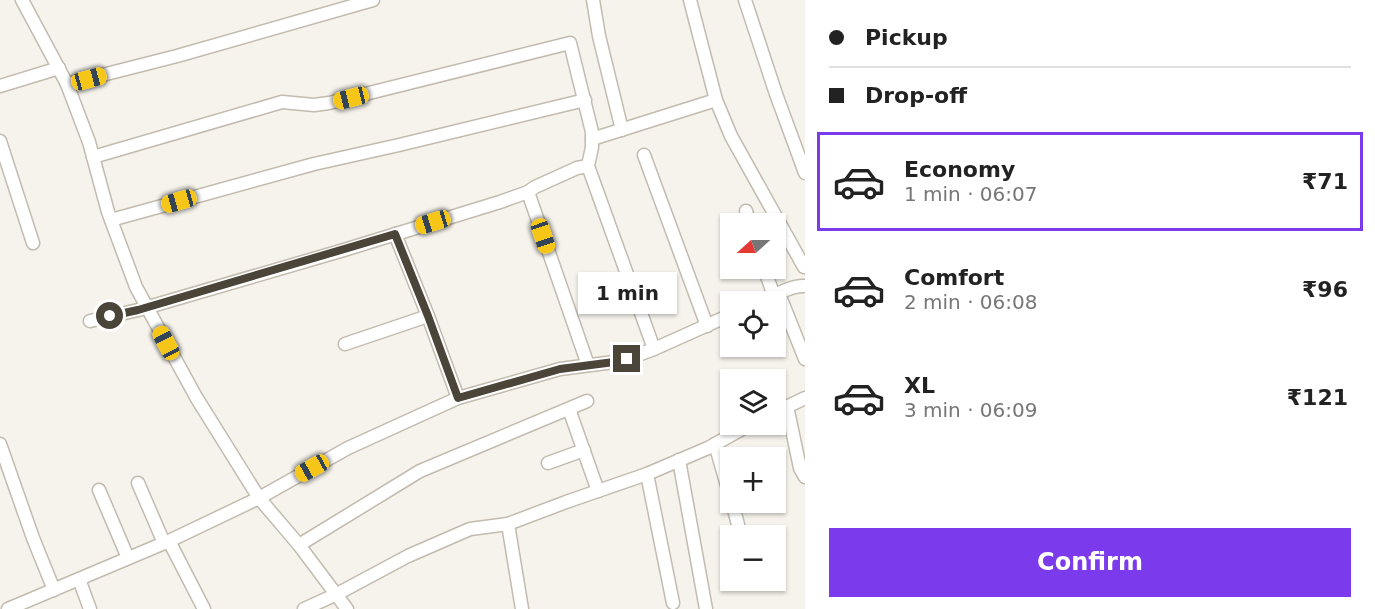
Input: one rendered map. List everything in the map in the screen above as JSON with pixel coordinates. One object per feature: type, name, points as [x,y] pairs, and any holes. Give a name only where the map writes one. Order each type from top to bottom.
[{"type":"street","points":[[22,0],[67,84],[89,142],[111,220],[136,287],[196,397],[259,498],[299,545],[347,609]]},
{"type":"street","points":[[67,84],[177,56],[373,0]]},
{"type":"street","points":[[593,0],[599,36],[622,129]]},
{"type":"street","points":[[690,0],[716,100],[731,136],[805,267],[803,285],[786,292]]},
{"type":"street","points":[[745,0],[805,173]]},
{"type":"street","points":[[93,157],[282,102],[314,105],[329,103],[570,43],[592,132],[588,166],[654,349]]},
{"type":"street","points":[[0,86],[59,68]]},
{"type":"street","points":[[111,220],[314,164],[585,100]]},
{"type":"street","points":[[592,139],[716,100]]},
{"type":"street","points":[[0,141],[33,243]]},
{"type":"street","points":[[644,155],[707,326]]},
{"type":"street","points":[[90,321],[130,312],[333,254],[528,192],[577,168],[588,166]]},
{"type":"street","points":[[528,192],[588,365]]},
{"type":"street","points":[[395,234],[458,398]]},
{"type":"street","points":[[345,345],[428,316]]},
{"type":"street","points":[[786,316],[805,359]]},
{"type":"street","points":[[8,609],[166,542],[259,498],[348,448],[458,398],[549,371],[614,362],[639,355],[720,320]]},
{"type":"street","points":[[786,407],[805,398]]},
{"type":"street","points":[[299,545],[420,471],[587,401]]},
{"type":"street","points":[[569,409],[598,491]]},
{"type":"street","points":[[786,425],[805,477]]},
{"type":"street","points":[[304,609],[408,556],[470,529],[507,524],[647,474],[731,435]]},
{"type":"street","points":[[0,444],[54,590]]},
{"type":"street","points":[[715,444],[720,461]]},
{"type":"street","points":[[548,463],[584,450]]},
{"type":"street","points":[[679,460],[706,609]]},
{"type":"street","points":[[647,474],[673,603]]},
{"type":"street","points":[[138,483],[166,542],[204,609]]},
{"type":"street","points":[[99,490],[128,558]]},
{"type":"street","points":[[507,524],[522,609]]},
{"type":"street","points":[[79,579],[90,609]]},
{"type":"route","points":[[110,316],[138,310],[395,234],[458,398],[537,374],[627,359]]}]
